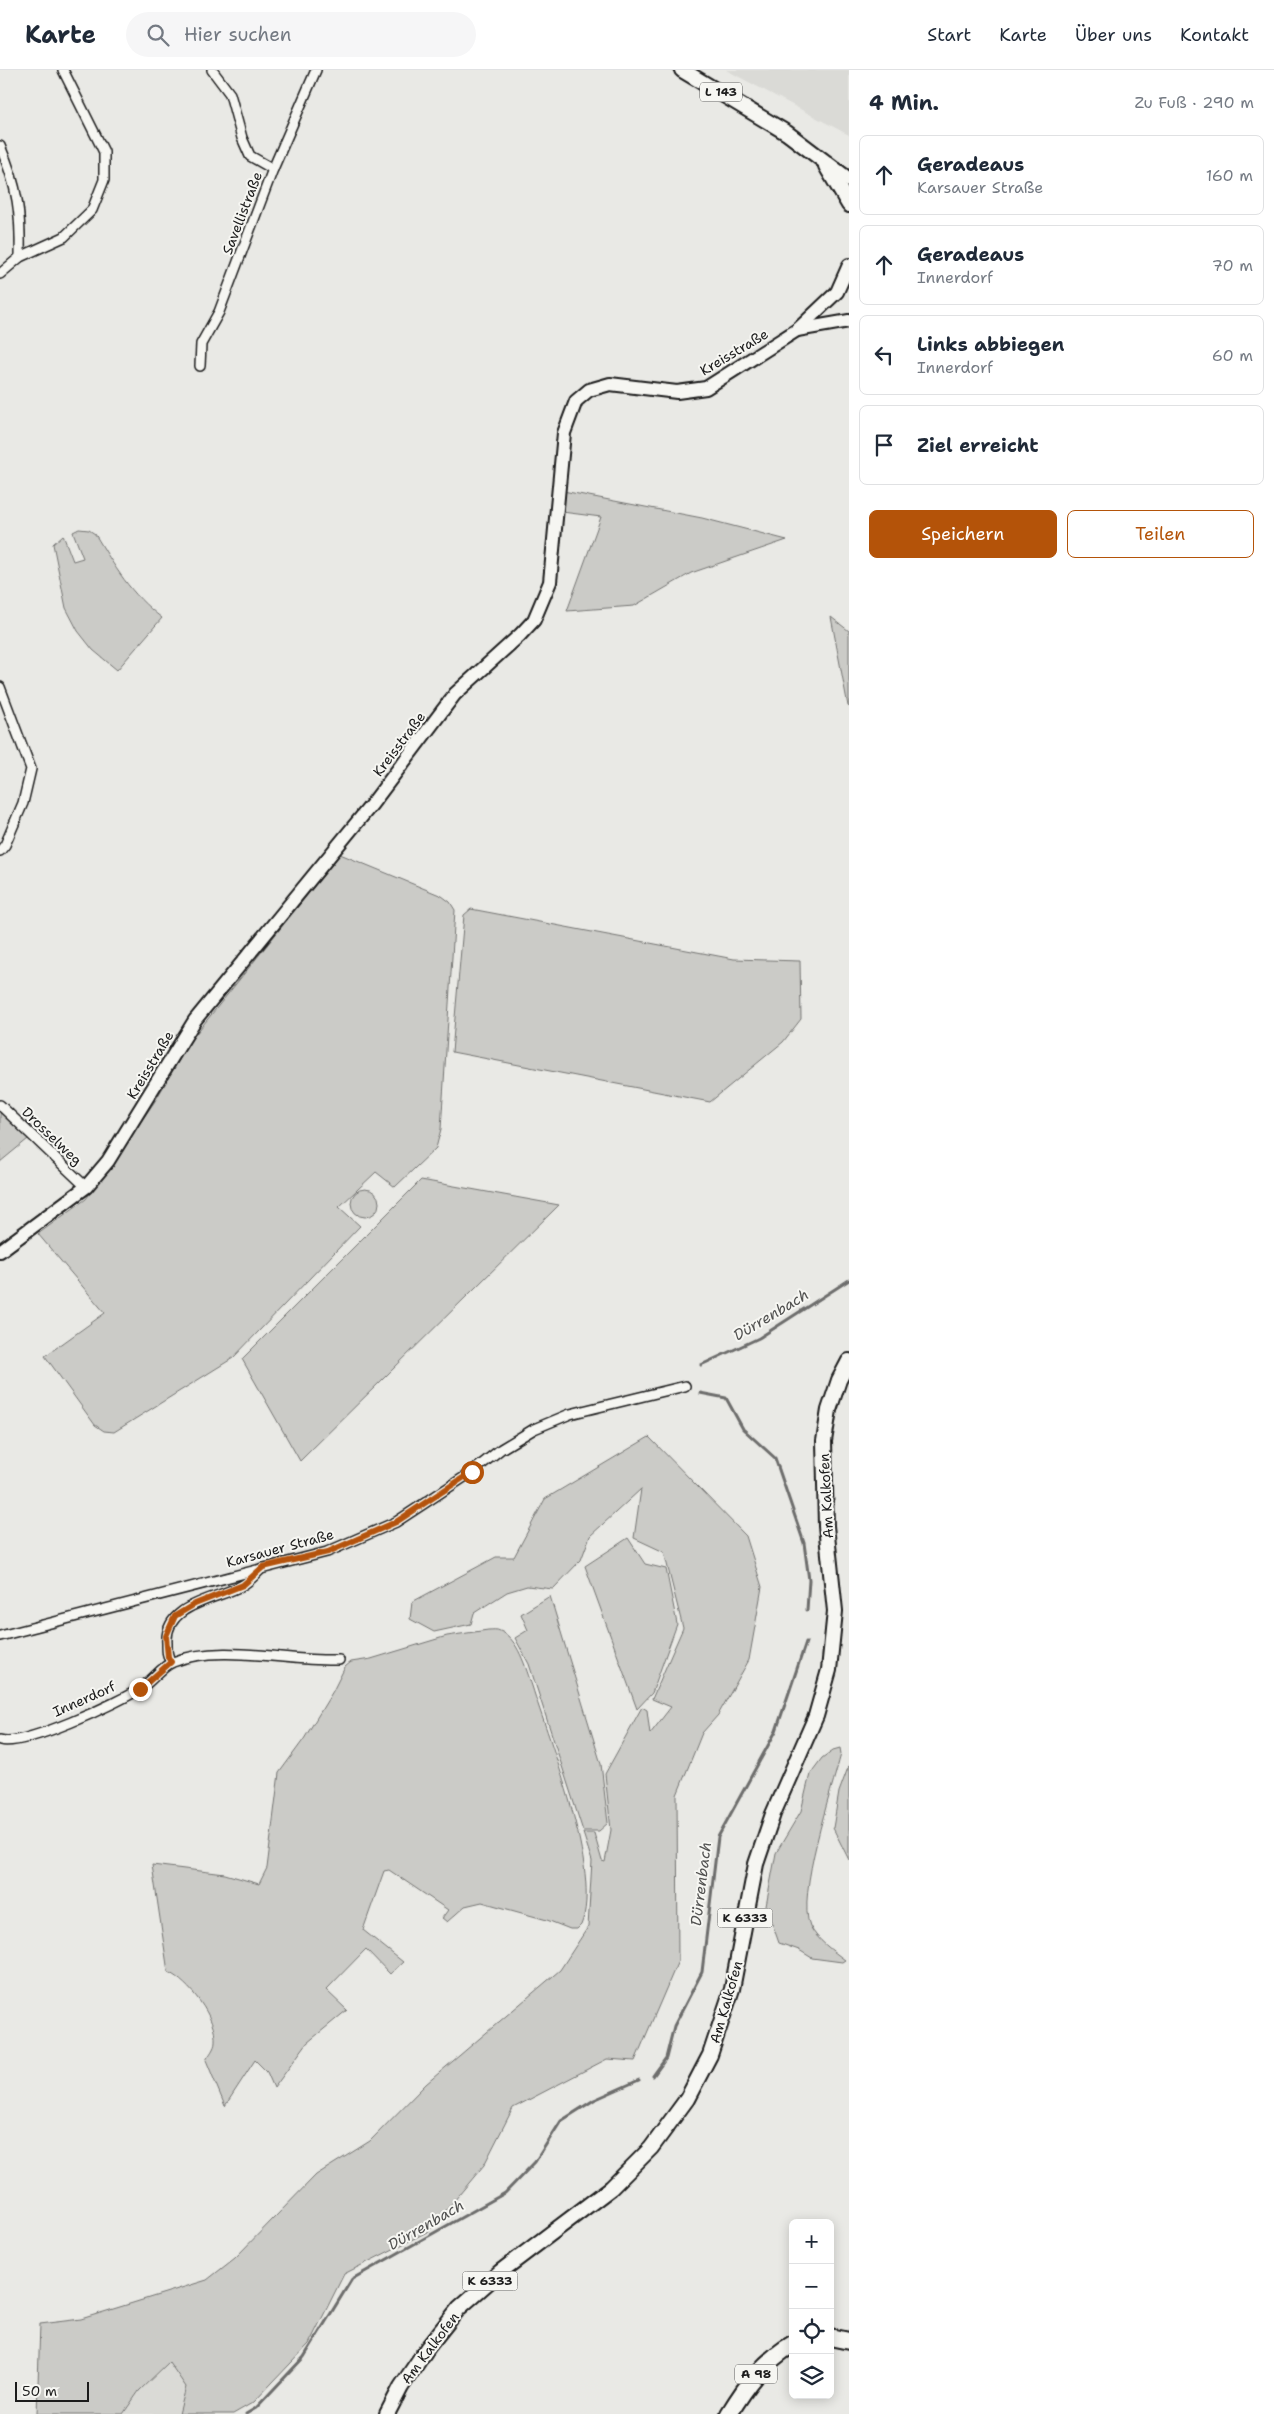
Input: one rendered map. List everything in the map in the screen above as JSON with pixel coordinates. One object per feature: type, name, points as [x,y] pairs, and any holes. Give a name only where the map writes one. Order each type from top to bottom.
[{"type":"highway","points":[[834,2338],[849,2341]]},
{"type":"highway","name":"A 98","points":[[729,2414],[766,2363],[789,2347]]},
{"type":"main road","name":"L 143","points":[[682,70],[787,133],[824,163],[849,180]]},
{"type":"main road","name":"L 143","points":[[824,163],[849,205]]},
{"type":"main road","name":"Am Kalkofen","points":[[387,2414],[401,2387],[428,2347],[459,2308],[500,2272],[612,2188],[651,2148],[687,2099],[710,2055],[732,1989],[756,1864],[773,1814],[816,1716],[829,1670],[834,1611],[823,1483],[824,1441],[829,1410],[839,1380],[849,1361]]},
{"type":"street","points":[[0,274],[20,257],[64,237],[92,210],[104,180],[104,152],[63,70]]},
{"type":"street","points":[[212,70],[230,94],[242,138],[250,156],[273,169]]},
{"type":"street","name":"Savellistraße","points":[[200,366],[201,344],[218,312],[273,169],[316,70]]},
{"type":"street","points":[[0,146],[13,174],[20,216],[20,257]]},
{"type":"street","name":"Kreisstraße","points":[[0,1251],[86,1188],[108,1161],[195,1020],[372,804],[456,694],[520,636],[534,620],[550,582],[564,432],[576,401],[589,390],[610,384],[677,392],[706,388],[797,330],[837,292],[849,265]]},
{"type":"street","name":"Kreisstraße","points":[[797,330],[849,320]]},
{"type":"street","points":[[0,687],[31,770],[23,803],[5,845],[0,851]]},
{"type":"street","name":"Drosselweg","points":[[0,1105],[86,1188]]},
{"type":"street","name":"Karsauer Straße","points":[[0,1636],[263,1567],[328,1552],[396,1522],[472,1472],[501,1449],[534,1429],[570,1414],[686,1386]]},
{"type":"street","points":[[171,1662],[168,1657],[166,1636],[175,1616],[195,1604],[243,1585],[263,1567]]},
{"type":"street","name":"Innerdorf","points":[[0,1740],[6,1742],[18,1740],[84,1717],[140,1689],[171,1662],[214,1653],[313,1661],[339,1660]]},
{"type":"shaded area","points":[[726,70],[849,70],[849,135]]},
{"type":"shaded area","points":[[563,491],[702,518],[787,540],[691,573],[634,606],[567,611],[601,517],[562,512]]},
{"type":"shaded area","points":[[79,529],[89,530],[95,534],[132,590],[162,618],[117,670],[93,650],[78,631],[66,608],[53,544],[63,535],[73,561],[83,558],[73,532]]},
{"type":"shaded area","points":[[831,617],[849,631],[849,707],[848,706]]},
{"type":"shaded area","points":[[340,854],[442,896],[450,902],[455,910],[441,1129],[436,1148],[395,1187],[376,1172],[339,1207],[360,1226],[233,1358],[114,1432],[104,1431],[95,1425],[45,1356],[105,1313],[38,1234],[86,1199],[155,1101],[191,1040]]},
{"type":"shaded area","points":[[471,909],[734,959],[800,961],[801,1019],[783,1042],[710,1102],[452,1052],[464,915]]},
{"type":"shaded area","points":[[0,1111],[28,1139],[0,1162]]},
{"type":"shaded area","points":[[421,1180],[559,1205],[300,1461],[242,1359]]},
{"type":"shaded area","points":[[365,1189],[375,1193],[379,1203],[375,1213],[365,1217],[355,1213],[351,1203],[355,1193]]},
{"type":"shaded area","points":[[649,1437],[746,1536],[762,1587],[749,1660],[718,1715],[702,1733],[677,1795],[678,1961],[635,2061],[607,2059],[513,2108],[484,2165],[429,2231],[344,2274],[309,2344],[254,2402],[233,2414],[179,2414],[186,2387],[169,2362],[139,2391],[123,2414],[37,2414],[40,2324],[81,2319],[207,2280],[235,2258],[316,2175],[370,2141],[426,2084],[560,1970],[588,1927],[592,1861],[583,1833],[594,1833],[602,1861],[605,1862],[611,1830],[605,1774],[642,1707],[647,1710],[650,1734],[671,1707],[652,1699],[683,1628],[664,1552],[634,1538],[641,1489],[590,1536],[581,1560],[553,1589],[527,1586],[507,1592],[474,1613],[471,1624],[434,1632],[410,1619],[412,1602],[496,1557],[514,1557],[545,1499]]},
{"type":"shaded area","points":[[628,1538],[645,1564],[666,1569],[677,1624],[652,1693],[637,1709],[585,1566]]},
{"type":"shaded area","points":[[550,1596],[601,1764],[608,1823],[599,1831],[583,1831],[529,1664],[515,1638],[528,1630],[521,1614]]},
{"type":"shaded area","points":[[497,1630],[506,1635],[516,1647],[527,1671],[561,1772],[580,1841],[585,1873],[586,1902],[581,1925],[577,1929],[570,1929],[547,1920],[482,1902],[465,1906],[447,1922],[442,1918],[448,1910],[389,1870],[384,1871],[363,1930],[403,1962],[390,1974],[366,1949],[326,1990],[347,2010],[307,2043],[274,2088],[267,2072],[255,2060],[225,2106],[206,2060],[215,2044],[214,2033],[207,2012],[193,1992],[168,1972],[152,1865],[225,1874],[259,1884],[267,1868],[279,1773],[304,1739],[345,1667],[351,1662],[371,1659],[447,1636]]},
{"type":"shaded area","points":[[840,1748],[841,1754],[811,1868],[807,1911],[813,1931],[826,1945],[845,1960],[842,1962],[812,1958],[799,1950],[779,1943],[766,1906],[776,1853],[801,1811],[810,1774],[822,1758],[833,1750]]},
{"type":"shaded area","points":[[849,1765],[849,1860],[833,1828],[839,1792]]},
{"type":"shaded area","points":[[169,2362],[186,2387],[179,2414],[123,2414],[139,2391]]},
{"type":"waterway","name":"Dürrenbach","points":[[701,1365],[759,1338],[849,1280]]},
{"type":"waterway","name":"Dürrenbach","points":[[700,1393],[726,1398],[743,1429],[775,1458],[804,1543],[809,1580],[807,1610]]},
{"type":"waterway","name":"Dürrenbach","points":[[653,2076],[666,2058],[674,2026],[702,1972],[718,1837],[776,1731],[806,1642]]},
{"type":"waterway","name":"Dürrenbach","points":[[246,2414],[256,2408],[304,2357],[352,2279],[505,2193],[535,2162],[561,2121],[594,2100],[639,2080]]},
{"type":"route","points":[[140,1689],[171,1662],[168,1657],[166,1636],[175,1616],[195,1604],[243,1585],[263,1567],[328,1552],[396,1522],[472,1472]]}]
